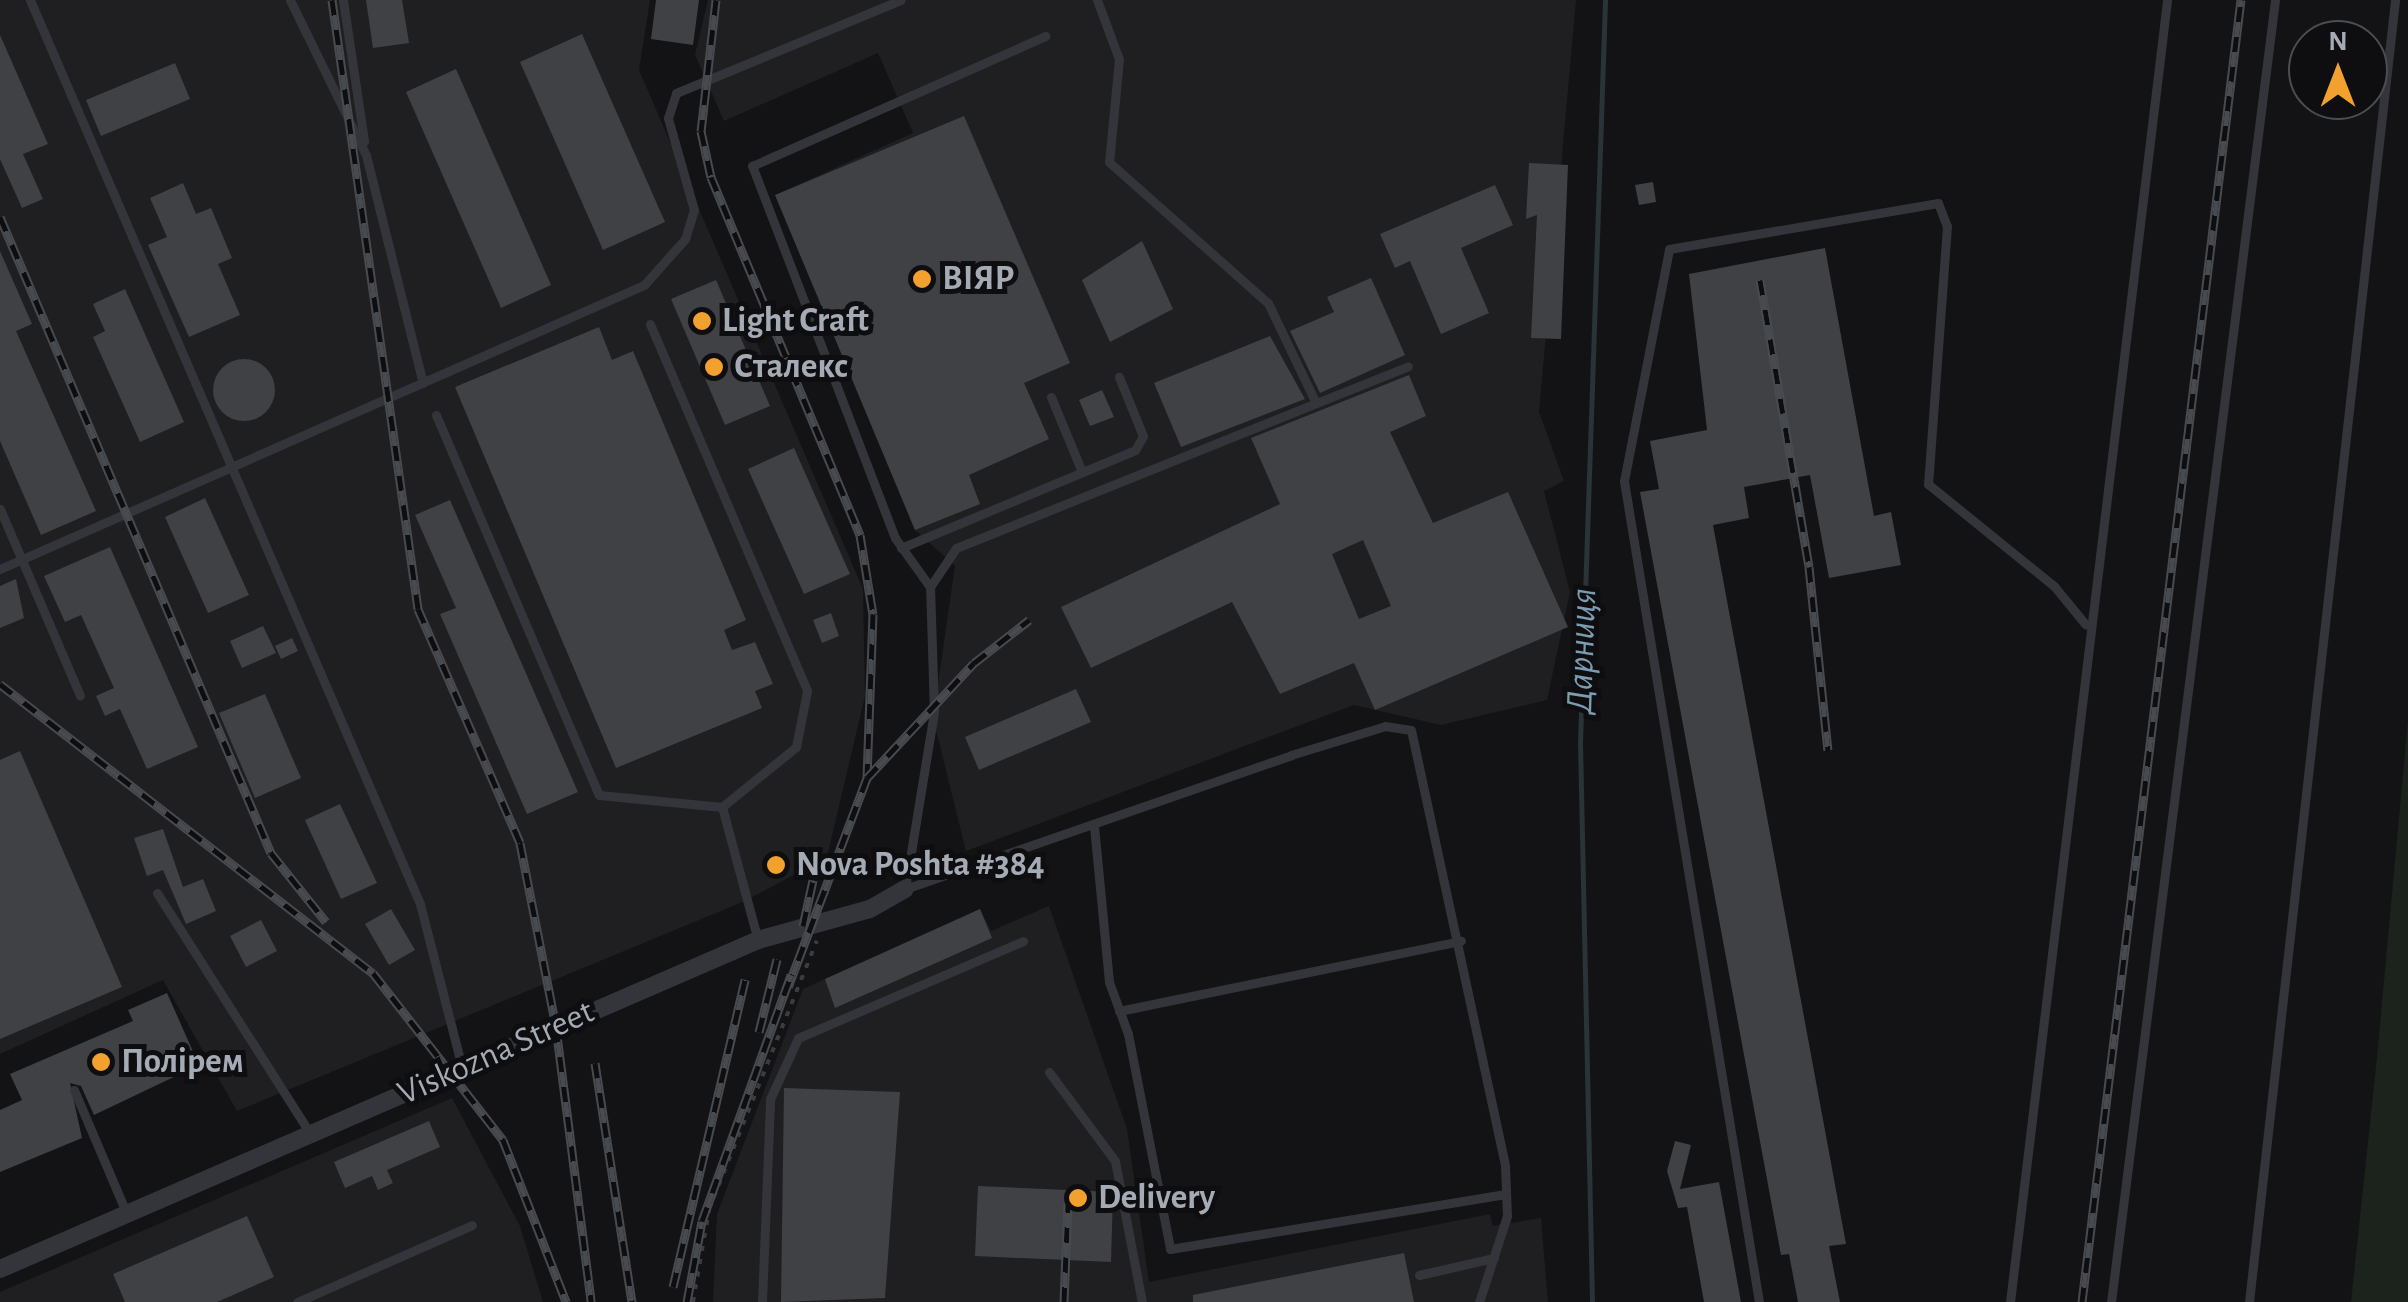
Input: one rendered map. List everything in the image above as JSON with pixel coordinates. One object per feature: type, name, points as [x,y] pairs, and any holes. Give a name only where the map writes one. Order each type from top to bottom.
[{"type":"street","name":"Viskozna Street","points":[[0,1269],[758,940],[830,920],[906,889]]},
{"type":"lane","points":[[30,0],[420,904],[462,1067]]},
{"type":"lane","points":[[290,0],[366,155]]},
{"type":"lane","points":[[343,0],[366,155],[423,382]]},
{"type":"lane","points":[[0,569],[644,285],[668,263],[694,210],[668,118],[676,93],[900,0]]},
{"type":"lane","points":[[1097,0],[1118,59],[1108,162],[1268,303],[1316,404]]},
{"type":"lane","points":[[2010,1302],[2086,625],[2166,0]]},
{"type":"lane","points":[[2112,1302],[2275,0]]},
{"type":"lane","points":[[2249,1302],[2395,0]]},
{"type":"lane","points":[[906,889],[934,712],[930,587],[901,548],[752,166],[1046,36]]},
{"type":"lane","points":[[1758,1302],[1624,481],[1669,249],[1938,203],[1946,226],[1928,484],[2054,586],[2086,625]]},
{"type":"lane","points":[[436,415],[599,794],[722,807],[796,747],[807,690],[650,324]]},
{"type":"lane","points":[[930,587],[956,548],[1408,366]]},
{"type":"lane","points":[[901,548],[1141,444],[1119,377]]},
{"type":"lane","points":[[1051,396],[1082,472]]},
{"type":"lane","points":[[0,509],[80,696]]},
{"type":"lane","name":"Viskozna Street","points":[[906,889],[1384,726],[1410,730],[1460,941]]},
{"type":"lane","points":[[722,807],[758,940]]},
{"type":"lane","points":[[1094,826],[1119,1011],[1170,1249],[1506,1194]]},
{"type":"lane","points":[[157,894],[311,1134]]},
{"type":"lane","points":[[762,1302],[770,1099],[792,1046],[809,1030],[1023,941]]},
{"type":"lane","points":[[1119,1011],[1460,941],[1506,1194],[1494,1258],[1479,1302]]},
{"type":"lane","points":[[1049,1072],[1115,1161],[1142,1302]]},
{"type":"lane","points":[[74,1090],[127,1214]]},
{"type":"lane","points":[[296,1302],[472,1225]]},
{"type":"lane","points":[[1419,1275],[1494,1258]]},
{"type":"path","points":[[693,1302],[709,1210],[801,966],[830,920]]},
{"type":"shaded area","points":[[0,0],[650,0],[639,70],[863,589],[865,696],[827,857],[745,901],[237,1111],[163,980],[0,1054]]},
{"type":"shaded area","points":[[708,0],[1576,0],[1539,412],[1564,481],[1544,491],[1570,592],[1547,700],[1441,725],[1354,705],[966,851],[933,718],[955,566],[915,530],[775,195],[913,133],[878,53],[724,121],[695,55]]},
{"type":"shaded area","points":[[2408,720],[2408,1302],[2351,1302],[2377,1057]]},
{"type":"shaded area","points":[[1049,906],[1127,1129],[1149,1282],[1490,1214],[1493,1226],[1541,1218],[1548,1302],[713,1302],[717,1214],[803,989],[980,909],[991,931]]},
{"type":"shaded area","points":[[452,1098],[520,1226],[543,1302],[0,1302],[0,1292]]},
{"type":"building","points":[[366,0],[402,0],[409,43],[373,48]]},
{"type":"building","points":[[656,0],[699,0],[693,45],[651,39]]},
{"type":"building","points":[[582,34],[665,222],[603,250],[520,62]]},
{"type":"building","points":[[0,35],[48,144],[23,154],[43,199],[22,208],[0,159]]},
{"type":"building","points":[[175,63],[190,99],[101,136],[86,100]]},
{"type":"building","points":[[456,69],[551,285],[501,308],[406,92]]},
{"type":"building","name":"ВІЯР","points":[[964,116],[1070,363],[1024,383],[1049,439],[969,475],[980,504],[915,530],[775,195]]},
{"type":"building","points":[[1529,163],[1568,165],[1561,339],[1531,338],[1537,215],[1526,219]]},
{"type":"building","points":[[1653,182],[1656,202],[1639,205],[1635,185]]},
{"type":"building","points":[[183,183],[196,214],[211,208],[232,258],[218,264],[240,315],[189,337],[148,245],[167,237],[150,198]]},
{"type":"building","points":[[1495,185],[1513,225],[1461,248],[1489,313],[1441,334],[1410,261],[1395,268],[1380,234]]},
{"type":"building","points":[[1142,241],[1173,309],[1110,342],[1082,280]]},
{"type":"building","points":[[1825,248],[1874,516],[1891,512],[1901,565],[1829,578],[1810,475],[1744,487],[1749,518],[1713,525],[1846,1244],[1829,1246],[1840,1302],[1798,1302],[1789,1254],[1781,1255],[1640,492],[1659,489],[1650,441],[1707,430],[1689,274]]},
{"type":"building","points":[[0,251],[32,324],[16,331],[96,511],[41,535],[0,441]]},
{"type":"building","points":[[1371,278],[1405,355],[1320,393],[1290,331],[1334,312],[1327,297]]},
{"type":"building","points":[[716,280],[770,406],[725,425],[671,299]]},
{"type":"building","points":[[125,289],[184,422],[140,442],[93,337],[105,331],[93,304]]},
{"type":"building","points":[[599,327],[612,360],[633,351],[746,620],[724,630],[732,650],[755,642],[773,684],[755,691],[762,708],[616,768],[455,387]]},
{"type":"building","points":[[1270,336],[1305,399],[1181,447],[1154,383]]},
{"type":"building","points":[[244,359],[266,368],[275,390],[266,412],[244,421],[222,412],[213,390],[222,368]]},
{"type":"building","points":[[1409,375],[1426,416],[1390,432],[1433,523],[1508,492],[1568,627],[1375,710],[1354,663],[1280,694],[1232,602],[1091,668],[1061,607],[1280,504],[1251,438]],"holes":[[[1363,540],[1391,606],[1359,619],[1332,554]]]},
{"type":"building","points":[[1102,390],[1114,417],[1090,426],[1079,400]]},
{"type":"building","points":[[794,448],[850,574],[804,594],[748,469]]},
{"type":"building","points":[[205,498],[249,595],[208,613],[165,517]]},
{"type":"building","points":[[450,500],[578,792],[527,814],[440,614],[456,608],[415,515]]},
{"type":"building","points":[[110,547],[198,747],[147,769],[120,709],[105,716],[96,696],[114,688],[81,615],[65,622],[44,576]]},
{"type":"building","points":[[16,579],[24,618],[0,628],[0,586]]},
{"type":"building","points":[[831,613],[839,636],[822,643],[813,620]]},
{"type":"building","points":[[263,626],[276,653],[242,668],[230,641]]},
{"type":"building","points":[[292,638],[298,651],[281,659],[275,646]]},
{"type":"building","points":[[1076,689],[1091,722],[979,770],[965,737]]},
{"type":"building","points":[[265,694],[301,778],[255,798],[219,713]]},
{"type":"building","points":[[20,751],[122,987],[0,1039],[0,760]]},
{"type":"building","points":[[340,804],[377,883],[341,899],[305,820]]},
{"type":"building","points":[[163,829],[183,887],[203,879],[216,911],[186,924],[163,870],[147,876],[134,838]]},
{"type":"building","points":[[391,909],[415,950],[389,965],[365,924]]},
{"type":"building","points":[[980,909],[992,938],[835,1008],[825,979]]},
{"type":"building","points":[[261,920],[277,951],[246,967],[230,936]]},
{"type":"building","points":[[167,993],[199,1065],[94,1115],[81,1086],[70,1083],[82,1138],[0,1172],[0,1110],[22,1100],[10,1074],[133,1021],[128,1010]]},
{"type":"building","points":[[784,1088],[900,1092],[885,1298],[781,1302]]},
{"type":"building","points":[[429,1121],[440,1147],[387,1170],[393,1183],[378,1190],[372,1176],[345,1188],[334,1162]]},
{"type":"building","points":[[1675,1141],[1691,1145],[1680,1189],[1719,1182],[1741,1302],[1704,1302],[1687,1207],[1678,1208],[1667,1171]]},
{"type":"building","points":[[978,1186],[1113,1192],[1111,1262],[975,1256]]},
{"type":"building","points":[[247,1216],[274,1277],[217,1302],[125,1302],[113,1274]]},
{"type":"building","points":[[1404,1253],[1414,1302],[1193,1302],[1193,1295]]},
{"type":"waterway","name":"Дарниця","points":[[1592,1302],[1580,743],[1605,0]]},
{"type":"railway","points":[[332,0],[418,609],[520,843],[556,1027],[591,1302]]},
{"type":"railway","points":[[716,0],[701,131],[711,177],[860,535],[873,614],[867,778],[788,987]]},
{"type":"railway","points":[[2082,1302],[2241,0]]},
{"type":"railway","points":[[0,217],[271,853],[326,922]]},
{"type":"railway","points":[[1760,280],[1809,567],[1828,750]]},
{"type":"railway","points":[[867,778],[974,663],[1029,620]]},
{"type":"railway","points":[[0,684],[373,973],[503,1140],[566,1302]]},
{"type":"railway","points":[[803,926],[813,880]]},
{"type":"railway","points":[[759,1032],[777,959]]},
{"type":"railway","points":[[687,1302],[702,1221],[791,975]]},
{"type":"railway","points":[[673,1287],[745,979]]},
{"type":"railway","points":[[595,1063],[632,1302]]},
{"type":"railway","points":[[1064,1302],[1068,1202]]},
{"type":"place","name":"ВІЯР","points":[[922,279]]},
{"type":"place","name":"Light Craft","points":[[702,321]]},
{"type":"place","name":"Сталекс","points":[[714,367]]},
{"type":"place","name":"Nova Poshta #384","points":[[776,865]]},
{"type":"place","name":"Полірем","points":[[101,1062]]},
{"type":"place","name":"Delivery","points":[[1078,1198]]}]
